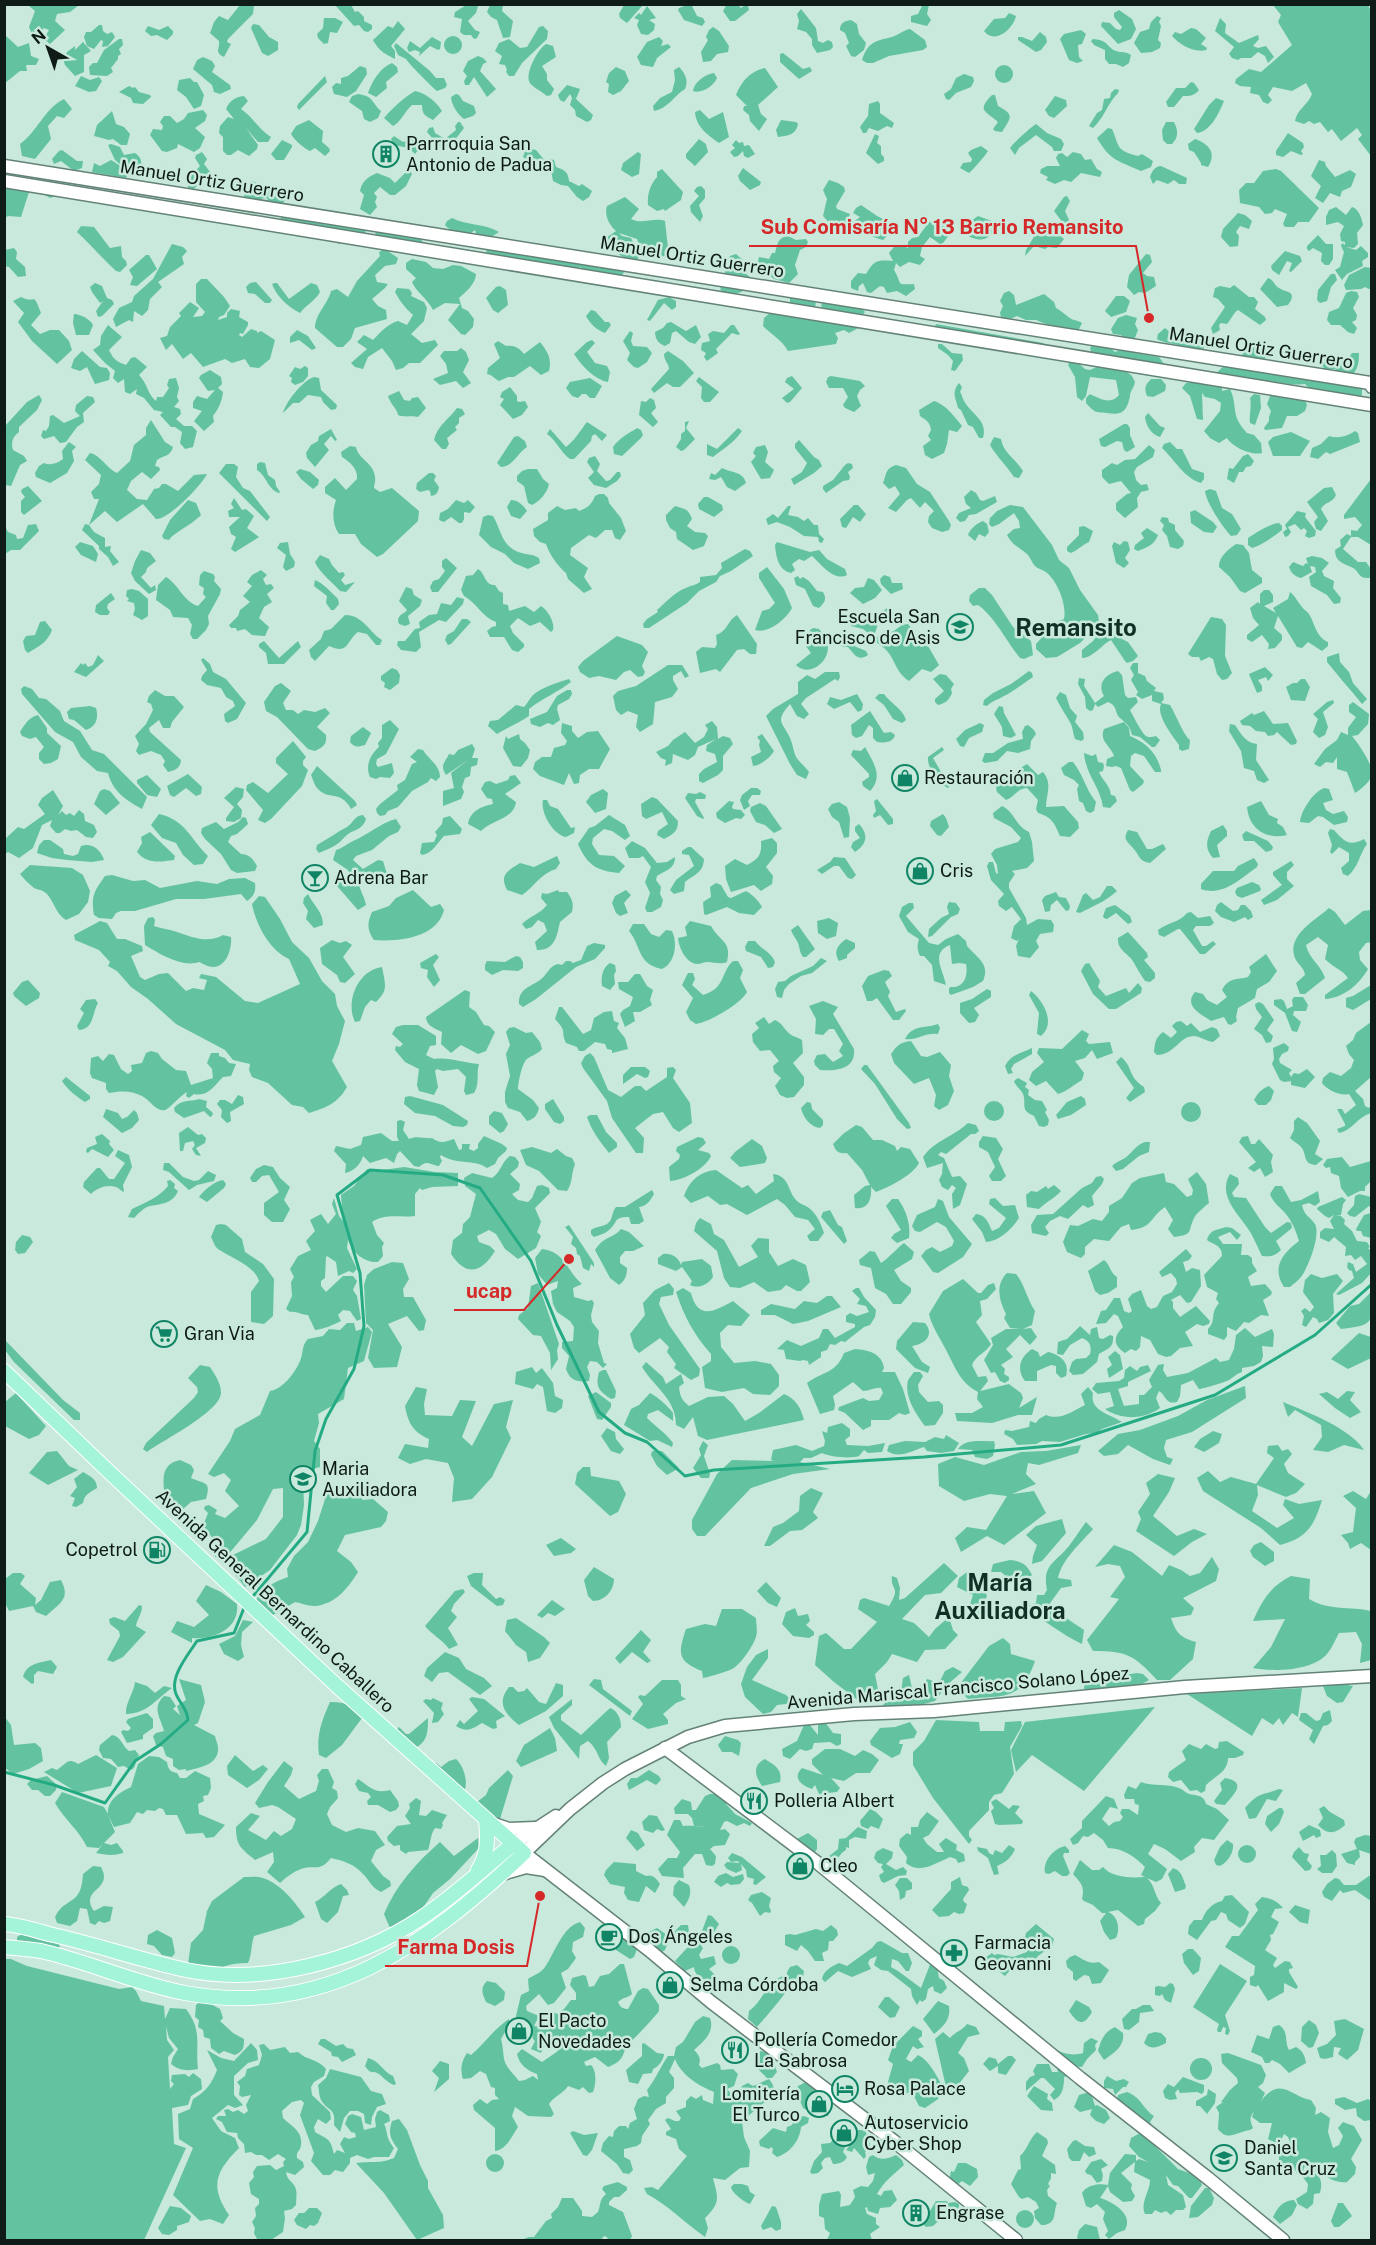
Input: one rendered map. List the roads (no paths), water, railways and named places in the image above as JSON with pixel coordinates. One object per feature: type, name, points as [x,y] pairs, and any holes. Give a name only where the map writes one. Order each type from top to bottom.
[{"type":"main road","name":"Avenida General Bernardino Caballero","points":[[4,1371],[257,1610],[486,1821],[524,1853]]},
{"type":"main road","points":[[475,1876],[484,1861],[487,1850],[486,1821]]},
{"type":"main road","name":"Avenida Mariscal Francisco Solano López","points":[[4,1924],[82,1941],[188,1970],[226,1974],[308,1967],[353,1954],[412,1924],[513,1844]]},
{"type":"main road","name":"Avenida Mariscal Francisco Solano López","points":[[4,1947],[40,1951],[169,1990],[232,1999],[300,1992],[375,1967],[403,1952],[440,1925],[524,1853]]},
{"type":"main road","points":[[375,1967],[385,1947],[412,1924]]},
{"type":"street","name":"Manuel Ortiz Guerrero","points":[[4,166],[1371,385]]},
{"type":"street","name":"Manuel Ortiz Guerrero","points":[[4,181],[1371,405]]},
{"type":"street","name":"Avenida Mariscal Francisco Solano López","points":[[524,1853],[570,1809],[603,1783],[688,1737],[725,1726],[854,1714],[934,1711],[1185,1687],[1371,1676]]},
{"type":"street","points":[[665,1748],[819,1864],[1283,2241]]},
{"type":"street","name":"Avenida Mariscal Francisco Solano López","points":[[513,1844],[536,1827],[570,1809]]},
{"type":"street","points":[[486,1821],[509,1829],[536,1827]]},
{"type":"street","points":[[524,1853],[711,2002],[895,2142],[1016,2241]]},
{"type":"street","points":[[502,1874],[526,1867],[546,1870]]},
{"type":"waterway","points":[[254,1595],[307,1532],[315,1451],[326,1419],[354,1369],[364,1326],[360,1273],[337,1195],[370,1170],[443,1175],[480,1188],[531,1261],[557,1325],[599,1412],[625,1433],[647,1442],[685,1476],[714,1470],[924,1457],[1061,1445],[1215,1395],[1315,1335],[1372,1284]]},
{"type":"waterway","points":[[4,1772],[54,1785],[105,1803],[135,1761],[161,1744],[188,1720],[176,1694],[175,1681],[180,1666],[197,1641],[234,1633],[244,1608]]},
{"type":"place","name":"Parrroquia San Antonio de Padua","points":[[386,154]]},
{"type":"place","name":"Sub Comisaría N° 13 Barrio Remansito","points":[[1149,318]]},
{"type":"place","name":"Escuela San Francisco de Asis","points":[[960,627]]},
{"type":"place","name":"Restauración","points":[[905,778]]},
{"type":"place","name":"Cris","points":[[920,871]]},
{"type":"place","name":"Adrena Bar","points":[[315,878]]},
{"type":"place","name":"ucap","points":[[569,1259]]},
{"type":"place","name":"Gran Via","points":[[164,1334]]},
{"type":"place","name":"Maria Auxiliadora","points":[[303,1479]]},
{"type":"place","name":"Copetrol","points":[[157,1550]]},
{"type":"place","name":"Polleria Albert","points":[[754,1801]]},
{"type":"place","name":"Cleo","points":[[800,1866]]},
{"type":"place","name":"Farma Dosis","points":[[540,1896]]},
{"type":"place","name":"Dos Ángeles","points":[[609,1937]]},
{"type":"place","name":"Farmacia Geovanni","points":[[954,1953]]},
{"type":"place","name":"Selma Córdoba","points":[[670,1985]]},
{"type":"place","name":"El Pacto Novedades","points":[[519,2031]]},
{"type":"place","name":"Pollería Comedor La Sabrosa","points":[[735,2050]]},
{"type":"place","name":"Rosa Palace","points":[[845,2089]]},
{"type":"place","name":"Lomitería El Turco","points":[[819,2104]]},
{"type":"place","name":"Autoservicio Cyber Shop","points":[[844,2133]]},
{"type":"place","name":"Daniel Santa Cruz","points":[[1224,2158]]},
{"type":"place","name":"Engrase","points":[[916,2213]]},
{"type":"district","name":"Remansito","points":[[1076,628]]},
{"type":"district","name":"María Auxiliadora","points":[[1000,1597]]}]
